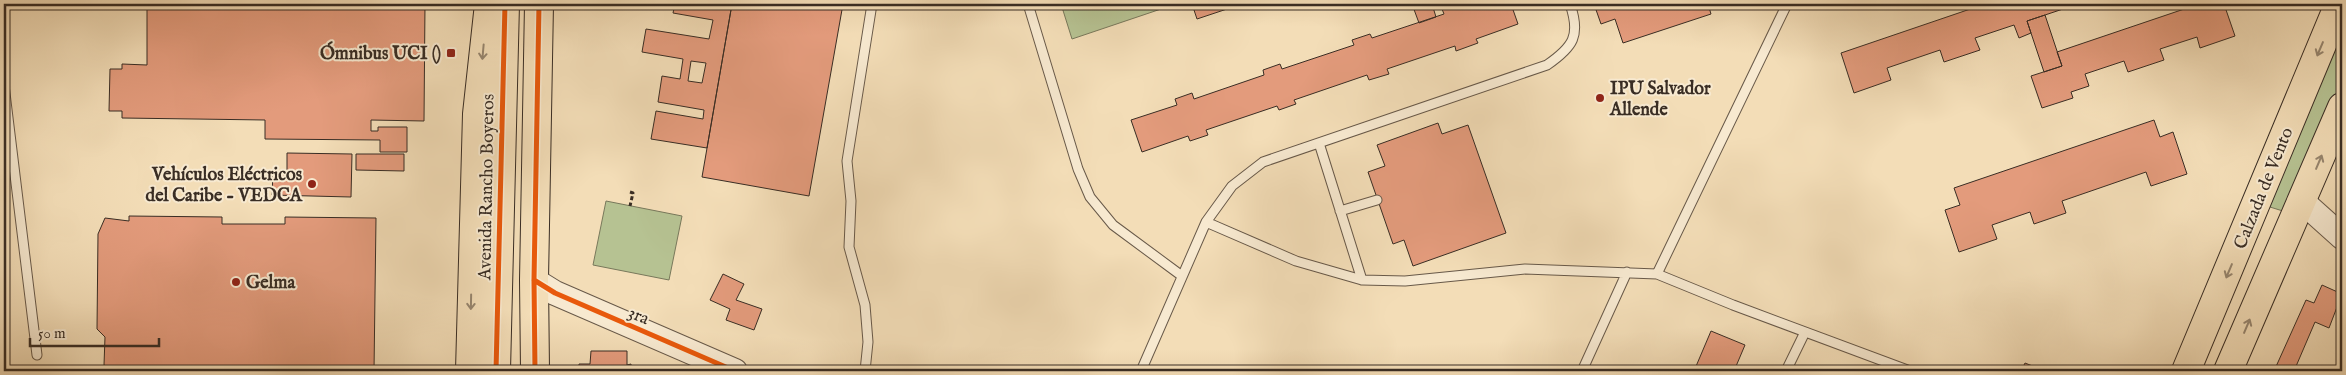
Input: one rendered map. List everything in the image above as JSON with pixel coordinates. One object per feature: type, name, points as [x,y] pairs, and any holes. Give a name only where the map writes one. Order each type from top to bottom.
[{"type":"main road","points":[[470,371],[478,114],[488,4]]},
{"type":"main road","name":"Avenida Rancho Boyeros","points":[[496,371],[505,4]]},
{"type":"main road","points":[[535,371],[534,280],[539,4]]},
{"type":"main road","name":"Calzada de Vento","points":[[2190,363],[2339,4]]},
{"type":"main road","points":[[2228,371],[2342,107]]},
{"type":"main road","points":[[2255,210],[2258,222],[2267,228],[2279,231],[2297,213]]},
{"type":"main road","points":[[2190,363],[2206,351],[2217,352],[2225,359],[2228,371]]},
{"type":"street","points":[[2297,213],[2323,220],[2342,237]]},
{"type":"street","name":"3ra","points":[[534,280],[555,293],[735,371]]},
{"type":"lane","points":[[865,371],[867,333],[865,305],[849,247],[851,201],[847,161],[872,4]]},
{"type":"lane","points":[[1028,4],[1078,169],[1090,197],[1113,225],[1182,276]]},
{"type":"lane","points":[[1141,371],[1206,222],[1232,186],[1263,162],[1547,65],[1565,53],[1574,37],[1576,20],[1570,4]]},
{"type":"lane","points":[[1658,274],[1787,4]]},
{"type":"lane","points":[[4,86],[37,355]]},
{"type":"lane","points":[[1319,143],[1362,280]]},
{"type":"lane","points":[[1340,211],[1377,200]]},
{"type":"lane","points":[[1206,222],[1296,261],[1362,280],[1405,281],[1526,269],[1658,274],[1910,371]]},
{"type":"lane","points":[[1582,371],[1627,272]]},
{"type":"lane","points":[[1786,371],[1805,332]]},
{"type":"path","points":[[630,192],[633,193],[630,206]]},
{"type":"green space","points":[[1061,4],[1159,4],[1161,9],[1072,39]]},
{"type":"green space","points":[[2342,4],[2342,107],[2286,212],[2270,207],[2262,189]]},
{"type":"green space","points":[[606,201],[682,216],[669,280],[593,265]]},
{"type":"building","points":[[147,4],[425,4],[424,121],[371,120],[371,131],[378,131],[378,127],[407,127],[407,152],[380,152],[380,140],[265,139],[265,120],[122,118],[122,111],[109,111],[110,69],[122,69],[122,64],[147,65]]},
{"type":"building","points":[[675,4],[732,4],[707,148],[651,139],[656,111],[703,119],[704,110],[658,102],[662,76],[680,79],[683,59],[642,52],[646,29],[709,39],[713,20],[673,13]],"holes":[[[691,61],[706,63],[702,83],[688,81]]]},
{"type":"building","points":[[732,4],[843,4],[809,196],[702,177]]},
{"type":"building","points":[[1192,4],[1242,4],[1197,19]]},
{"type":"building","points":[[1242,4],[1256,4],[1243,8]]},
{"type":"building","points":[[1412,4],[1432,4],[1436,17],[1419,23]]},
{"type":"building","points":[[1457,4],[1461,8],[1474,4],[1511,4],[1518,24],[1476,39],[1478,43],[1456,51],[1455,46],[1387,69],[1389,74],[1369,80],[1367,75],[1294,100],[1296,104],[1279,110],[1277,106],[1206,130],[1208,135],[1190,141],[1188,136],[1142,152],[1131,120],[1177,105],[1175,99],[1192,93],[1194,99],[1264,75],[1263,70],[1280,64],[1282,69],[1354,45],[1352,40],[1370,34],[1372,38],[1444,14],[1442,9]]},
{"type":"building","points":[[1594,4],[1708,4],[1711,14],[1623,43],[1615,19],[1601,24]]},
{"type":"building","points":[[1985,4],[2078,4],[2027,21],[2031,33],[2019,38],[2014,25],[1975,38],[1980,50],[1944,62],[1940,50],[1887,68],[1891,80],[1854,93],[1841,53]]},
{"type":"building","points":[[2199,4],[2224,4],[2235,36],[2200,48],[2197,37],[2160,49],[2164,60],[2128,72],[2124,61],[2085,74],[2089,86],[2071,92],[2073,98],[2042,108],[2031,76],[2062,66],[2057,52]]},
{"type":"building","points":[[2045,15],[2062,66],[2044,72],[2027,21]]},
{"type":"building","points":[[2154,120],[2160,137],[2173,132],[2187,174],[2151,186],[2146,172],[2062,201],[2066,213],[2034,224],[2030,212],[1992,225],[1997,239],[1959,252],[1945,210],[1960,205],[1954,188]]},
{"type":"building","points":[[1438,123],[1442,134],[1468,125],[1506,233],[1413,266],[1404,240],[1393,244],[1368,172],[1385,166],[1377,145]]},
{"type":"building","name":"Vehículos Eléctricos del Caribe - VEDCA","points":[[287,153],[352,154],[351,197],[272,195],[273,173],[287,173]]},
{"type":"building","points":[[356,154],[404,154],[404,171],[356,170]]},
{"type":"building","name":"Gelma","points":[[129,216],[222,217],[222,224],[285,224],[285,217],[376,218],[374,371],[116,371],[104,365],[105,337],[97,329],[98,234],[105,218],[129,221]]},
{"type":"building","points":[[723,274],[744,284],[736,300],[762,309],[754,330],[726,320],[730,309],[710,300]]},
{"type":"building","points":[[2322,285],[2342,294],[2329,328],[2315,322],[2294,371],[2274,371],[2306,300],[2314,303]]},
{"type":"building","points":[[1711,331],[1745,345],[1734,371],[1694,371]]},
{"type":"building","points":[[591,351],[627,351],[627,365],[631,364],[631,371],[579,371],[579,364],[590,364]]},
{"type":"building","points":[[2025,363],[2045,371],[2021,371]]},
{"type":"cycle path","points":[[496,371],[505,4]]},
{"type":"cycle path","points":[[535,371],[534,280],[539,4]]},
{"type":"cycle path","points":[[534,280],[555,293],[735,371]]},
{"type":"place","name":"Ómnibus UCI ()","points":[[451,53]]},
{"type":"place","name":"IPU Salvador Allende","points":[[1600,98]]},
{"type":"place","name":"Vehículos Eléctricos del Caribe - VEDCA","points":[[312,184]]},
{"type":"place","name":"Gelma","points":[[236,282]]}]
